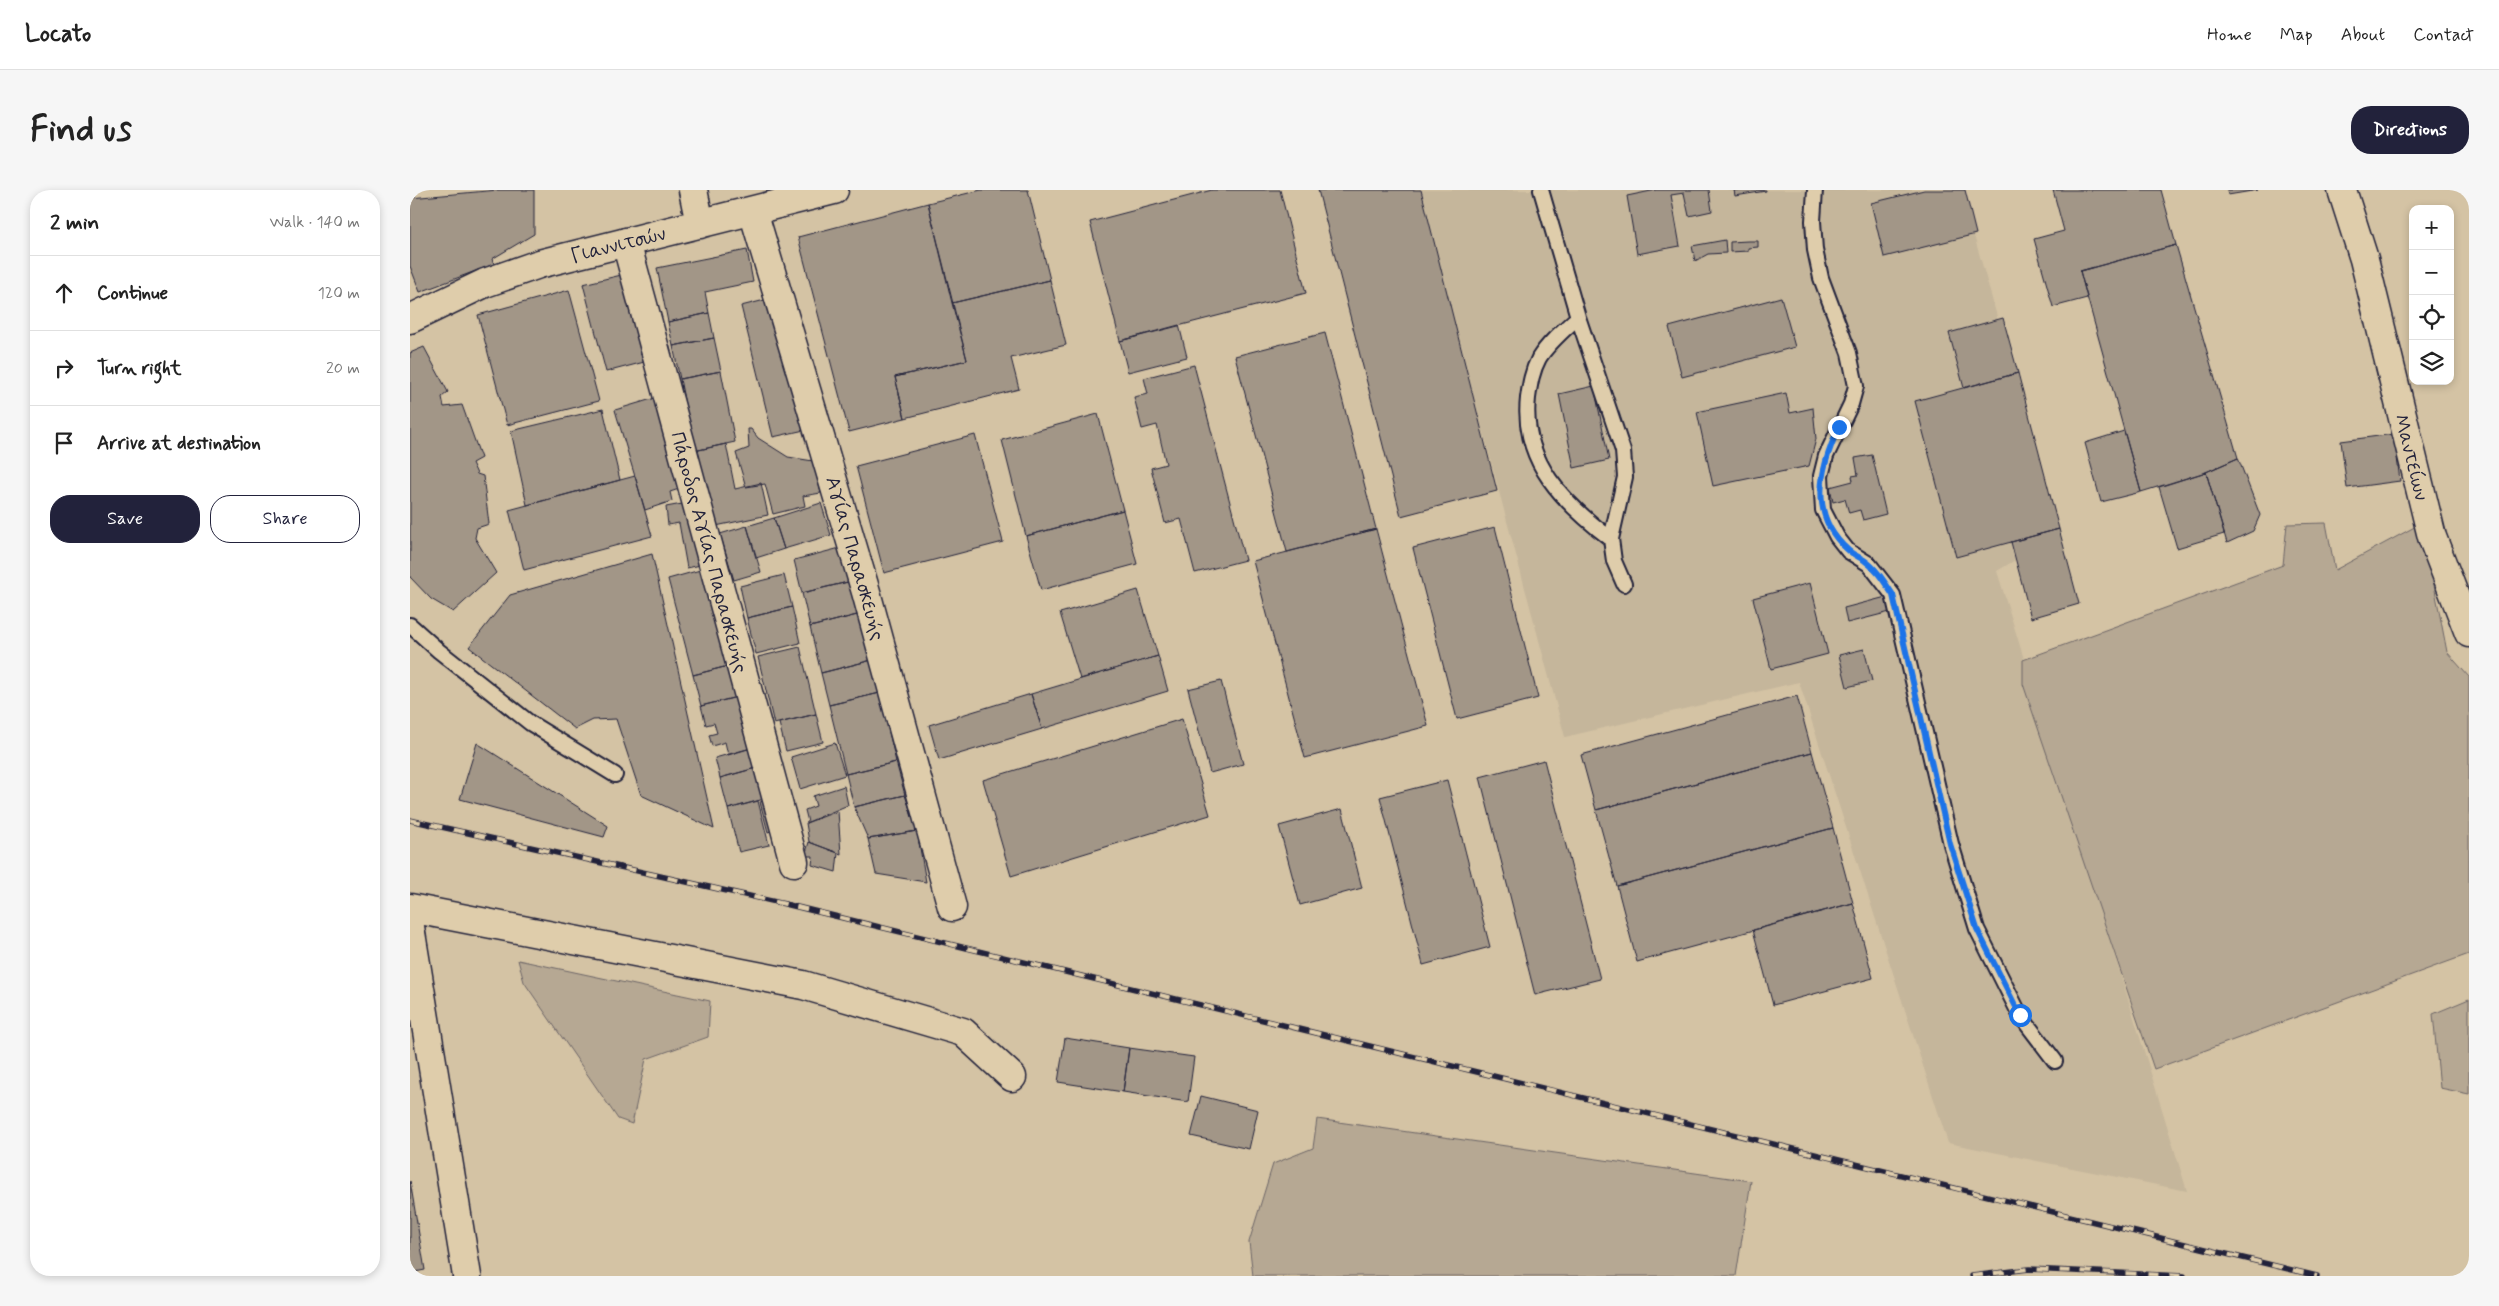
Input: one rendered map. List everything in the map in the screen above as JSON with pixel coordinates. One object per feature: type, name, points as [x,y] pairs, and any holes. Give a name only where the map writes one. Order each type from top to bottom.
[{"type":"street","points":[[693,190],[700,224]]},
{"type":"street","name":"Γιαννιτσών","points":[[410,319],[494,280],[547,262],[834,190]]},
{"type":"street","name":"Μαντείων","points":[[2342,190],[2364,259],[2432,537],[2469,633]]},
{"type":"street","name":"Αγίας Παρασκευής","points":[[753,211],[866,592],[952,907]]},
{"type":"street","name":"Πάροδος Αγίας Παρασκευής","points":[[626,242],[794,862]]},
{"type":"street","points":[[410,908],[803,985],[963,1032],[1012,1077]]},
{"type":"street","points":[[410,926],[467,1276]]},
{"type":"lane","points":[[1541,190],[1578,317],[1623,451],[1625,477],[1611,539],[1614,561],[1624,584]]},
{"type":"lane","points":[[1815,190],[1814,250],[1821,278],[1849,353],[1856,386],[1852,404],[1826,456],[1821,476],[1823,510],[1833,531],[1848,551],[1869,564],[1893,595],[1950,844],[1977,929],[2020,1015],[2055,1061]]},
{"type":"lane","points":[[1578,317],[1549,344],[1538,360],[1530,380],[1527,406],[1529,430],[1540,465],[1557,490],[1578,513],[1611,539]]},
{"type":"lane","points":[[410,625],[439,651],[530,723],[615,775]]},
{"type":"shaded area","points":[[1418,190],[1961,190],[2059,534],[1997,571],[2187,1191],[1948,1143],[1799,682],[1565,737]]},
{"type":"shaded area","points":[[2326,523],[2335,570],[2422,523],[2447,652],[2469,677],[2469,954],[2154,1069],[2023,684],[2023,660],[2283,565],[2287,524]]},
{"type":"shaded area","points":[[518,960],[710,1001],[708,1037],[646,1059],[632,1124],[618,1119],[524,982]]},
{"type":"shaded area","points":[[2469,999],[2469,1094],[2440,1088],[2433,1014]]},
{"type":"shaded area","points":[[1317,1119],[1751,1181],[1736,1276],[1253,1276],[1249,1242],[1273,1164],[1313,1148]]},
{"type":"building","points":[[498,190],[534,190],[534,234],[492,259],[494,264],[420,292],[410,266],[410,198]]},
{"type":"building","points":[[981,190],[1028,190],[1050,280],[952,303],[928,203]]},
{"type":"building","points":[[1212,190],[1280,190],[1306,293],[1120,341],[1090,222]]},
{"type":"building","points":[[1318,190],[1421,190],[1497,491],[1401,516]]},
{"type":"building","points":[[1656,190],[1709,190],[1712,211],[1689,216],[1684,193],[1671,195],[1680,246],[1637,254],[1627,196]]},
{"type":"building","points":[[1734,190],[1766,190],[1766,191],[1735,196]]},
{"type":"building","points":[[1924,190],[1965,190],[1976,234],[1884,257],[1871,203]]},
{"type":"building","points":[[2053,190],[2161,190],[2176,245],[2080,271],[2087,298],[2053,307],[2034,239],[2064,231]]},
{"type":"building","points":[[2227,190],[2258,190],[2228,195]]},
{"type":"building","points":[[928,203],[967,360],[895,377],[905,418],[849,432],[798,237]]},
{"type":"building","points":[[1725,240],[1726,253],[1708,254],[1695,261],[1692,246]]},
{"type":"building","points":[[1758,241],[1758,247],[1748,248],[1748,251],[1730,252],[1730,242]]},
{"type":"building","points":[[2176,245],[2238,458],[2206,472],[2141,492],[2080,271]]},
{"type":"building","points":[[747,250],[753,282],[705,292],[709,313],[668,322],[657,268]]},
{"type":"building","points":[[630,273],[652,360],[606,372],[583,284]]},
{"type":"building","points":[[1050,280],[1066,345],[1011,358],[1019,389],[905,418],[895,377],[967,360],[952,303]]},
{"type":"building","points":[[569,290],[599,401],[507,425],[478,315]]},
{"type":"building","points":[[777,297],[809,429],[773,437],[741,306]]},
{"type":"building","points":[[1781,297],[1795,347],[1682,377],[1669,327]]},
{"type":"building","points":[[709,313],[714,338],[673,346],[668,322]]},
{"type":"building","points":[[2003,318],[2018,373],[1964,388],[1949,333]]},
{"type":"building","points":[[1179,325],[1187,357],[1128,372],[1120,341]]},
{"type":"building","points":[[1325,333],[1376,529],[1287,552],[1235,356]]},
{"type":"building","points":[[714,338],[721,371],[680,379],[673,346]]},
{"type":"building","points":[[424,347],[448,392],[442,397],[444,407],[462,405],[481,458],[472,463],[477,474],[483,476],[489,524],[477,528],[475,538],[496,573],[453,612],[431,599],[410,577],[410,353]]},
{"type":"building","points":[[1194,365],[1245,560],[1195,573],[1181,519],[1165,523],[1151,468],[1166,464],[1157,425],[1142,429],[1134,397],[1148,394],[1144,378]]},
{"type":"building","points":[[721,371],[735,442],[694,451],[680,379]]},
{"type":"building","points":[[2018,373],[2059,529],[1956,557],[1915,401]]},
{"type":"building","points":[[1594,386],[1609,460],[1574,468],[1559,394]]},
{"type":"building","points":[[1786,393],[1790,413],[1813,408],[1816,439],[1809,466],[1713,486],[1697,412]]},
{"type":"building","points":[[662,396],[688,486],[670,492],[672,501],[645,510],[615,410]]},
{"type":"building","points":[[603,409],[620,480],[527,505],[511,431]]},
{"type":"building","points":[[1098,414],[1123,510],[1026,536],[1002,440]]},
{"type":"building","points":[[748,429],[751,429],[758,438],[788,457],[813,461],[821,493],[803,496],[805,506],[773,514],[765,484],[746,487],[736,453],[749,448]]},
{"type":"building","points":[[2124,431],[2141,492],[2101,502],[2085,443]]},
{"type":"building","points":[[2394,434],[2400,481],[2347,488],[2341,441]]},
{"type":"building","points":[[975,435],[1003,542],[884,573],[856,466]]},
{"type":"building","points":[[726,444],[735,489],[761,483],[768,515],[711,527],[694,451]]},
{"type":"building","points":[[1872,455],[1886,514],[1863,520],[1860,510],[1849,513],[1845,499],[1833,502],[1830,487],[1853,481],[1852,476],[1858,475],[1855,458]]},
{"type":"building","points":[[2238,458],[2260,515],[2253,531],[2227,543],[2206,472]]},
{"type":"building","points":[[2206,472],[2224,534],[2177,548],[2159,487]]},
{"type":"building","points":[[635,476],[652,536],[524,570],[509,510]]},
{"type":"building","points":[[693,502],[705,564],[687,568],[679,523],[668,525],[666,507]]},
{"type":"building","points":[[821,503],[831,535],[784,549],[774,518]]},
{"type":"building","points":[[1123,510],[1137,564],[1041,590],[1026,536]]},
{"type":"building","points":[[774,518],[784,549],[756,558],[747,526]]},
{"type":"building","points":[[747,526],[761,572],[734,580],[720,534]]},
{"type":"building","points":[[1495,527],[1538,698],[1457,719],[1413,548]]},
{"type":"building","points":[[1376,529],[1428,726],[1305,758],[1253,561]]},
{"type":"building","points":[[2059,529],[2079,604],[2031,618],[2011,542]]},
{"type":"building","points":[[844,547],[852,581],[802,593],[794,560]]},
{"type":"building","points":[[652,554],[714,829],[641,795],[616,719],[593,720],[575,729],[469,647],[510,595]]},
{"type":"building","points":[[711,567],[736,664],[693,675],[668,579]]},
{"type":"building","points":[[784,575],[792,607],[747,618],[740,586]]},
{"type":"building","points":[[852,581],[861,614],[810,627],[802,593]]},
{"type":"building","points":[[1810,583],[1828,654],[1771,669],[1753,598]]},
{"type":"building","points":[[1138,590],[1158,656],[1080,679],[1060,613]]},
{"type":"building","points":[[1886,597],[1890,612],[1847,623],[1844,608]]},
{"type":"building","points":[[792,607],[800,643],[756,654],[747,618]]},
{"type":"building","points":[[861,614],[872,660],[821,673],[810,627]]},
{"type":"building","points":[[800,647],[816,714],[774,724],[758,657]]},
{"type":"building","points":[[1864,649],[1872,681],[1847,687],[1839,655]]},
{"type":"building","points":[[1158,656],[1168,691],[1042,729],[1031,694]]},
{"type":"building","points":[[872,660],[880,693],[829,705],[821,673]]},
{"type":"building","points":[[736,664],[745,695],[701,706],[693,675]]},
{"type":"building","points":[[1221,681],[1243,764],[1210,773],[1188,689]]},
{"type":"building","points":[[880,693],[896,762],[846,774],[829,705]]},
{"type":"building","points":[[1031,694],[1042,729],[939,760],[929,725]]},
{"type":"building","points":[[745,695],[758,746],[728,755],[725,742],[712,746],[709,735],[717,733],[714,723],[706,725],[701,706]]},
{"type":"building","points":[[1797,696],[1812,752],[1596,810],[1581,755]]},
{"type":"building","points":[[816,714],[823,742],[786,751],[779,723]]},
{"type":"building","points":[[1182,719],[1210,815],[1011,876],[983,780]]},
{"type":"building","points":[[477,743],[608,826],[604,837],[460,799]]},
{"type":"building","points":[[835,743],[845,775],[800,789],[791,757]]},
{"type":"building","points":[[758,746],[763,766],[720,778],[715,758]]},
{"type":"building","points":[[1812,752],[1833,828],[1617,886],[1596,810]]},
{"type":"building","points":[[1544,760],[1600,979],[1535,995],[1480,777]]},
{"type":"building","points":[[896,762],[905,795],[854,807],[846,774]]},
{"type":"building","points":[[763,766],[771,797],[728,809],[720,778]]},
{"type":"building","points":[[1447,780],[1490,947],[1423,965],[1380,797]]},
{"type":"building","points":[[844,786],[848,805],[808,822],[805,810],[816,806],[813,796]]},
{"type":"building","points":[[905,795],[917,831],[868,839],[854,807]]},
{"type":"building","points":[[774,799],[781,828],[768,832],[760,802]]},
{"type":"building","points":[[758,801],[769,845],[739,852],[728,809]]},
{"type":"building","points":[[1342,809],[1362,888],[1300,905],[1279,826]]},
{"type":"building","points":[[838,811],[841,854],[809,842],[806,823]]},
{"type":"building","points":[[1833,828],[1853,903],[1637,962],[1617,886]]},
{"type":"building","points":[[917,831],[926,882],[876,874],[868,839]]},
{"type":"building","points":[[809,842],[838,853],[836,872],[812,865],[813,856],[805,856]]},
{"type":"building","points":[[1853,903],[1873,978],[1773,1005],[1753,930]]},
{"type":"building","points":[[1065,1038],[1129,1048],[1123,1092],[1058,1082]]},
{"type":"building","points":[[1129,1048],[1194,1057],[1188,1102],[1123,1092]]},
{"type":"building","points":[[1201,1096],[1258,1110],[1249,1149],[1191,1136]]},
{"type":"building","points":[[410,1181],[425,1270],[410,1273]]},
{"type":"railway","points":[[410,820],[785,904],[2317,1276]]},
{"type":"railway","points":[[1972,1276],[2029,1269],[2184,1276]]},
{"type":"route","points":[[1839,427],[1826,456],[1821,476],[1820,493],[1826,520],[1848,551],[1869,564],[1880,575],[1893,595],[1950,844],[1977,929],[2020,1015]]}]
